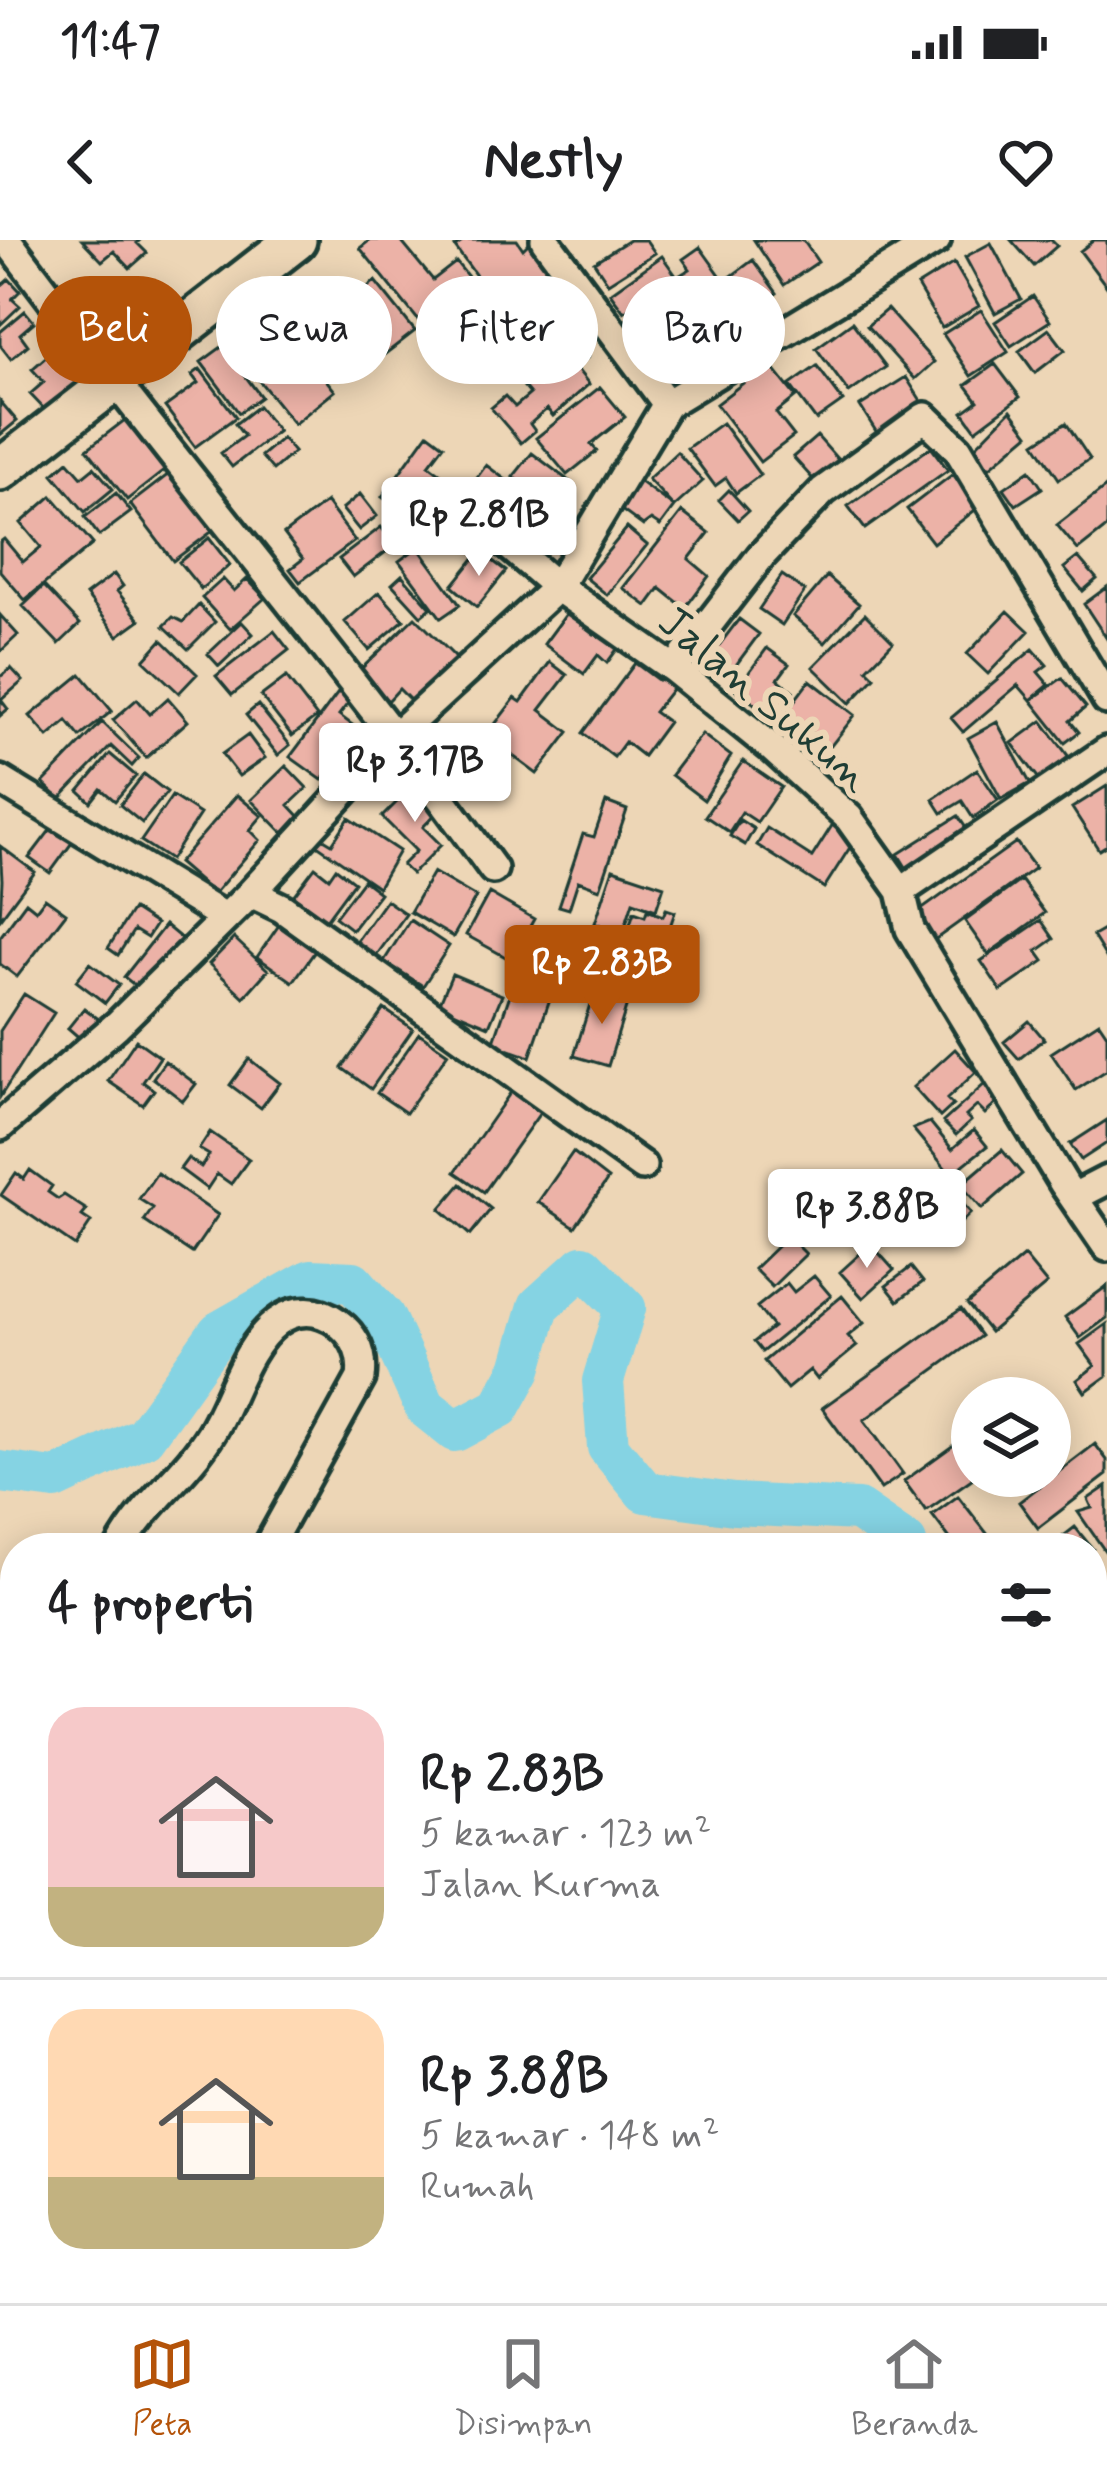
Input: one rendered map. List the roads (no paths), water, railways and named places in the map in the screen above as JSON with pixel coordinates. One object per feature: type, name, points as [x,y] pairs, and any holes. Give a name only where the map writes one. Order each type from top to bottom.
[{"type":"street","points":[[7,240],[36,279]]},
{"type":"street","points":[[192,319],[296,240]]},
{"type":"street","points":[[545,240],[667,404]]},
{"type":"street","points":[[0,1126],[117,1025],[251,893],[396,736],[556,587],[667,404],[936,240]]},
{"type":"street","points":[[0,470],[107,384]]},
{"type":"street","points":[[113,384],[396,736],[493,869]]},
{"type":"street","points":[[674,669],[761,556],[824,491],[925,418],[958,449],[1107,700]]},
{"type":"street","name":"Jalan Sukun","points":[[469,511],[556,587],[674,669],[772,748],[849,818],[901,891],[910,929],[1107,1247]]},
{"type":"street","points":[[901,891],[1107,751]]},
{"type":"street","points":[[0,780],[224,917]]},
{"type":"street","points":[[251,893],[282,908],[642,1166]]},
{"type":"street","points":[[1076,1196],[1107,1180]]},
{"type":"street","points":[[128,1533],[135,1520],[175,1483],[211,1434],[253,1352],[277,1322],[302,1311],[321,1312],[342,1325],[361,1351],[361,1378],[275,1533]]},
{"type":"waterway","points":[[0,1472],[55,1479],[144,1437],[219,1332],[311,1280],[353,1282],[384,1317],[425,1407],[455,1431],[500,1407],[521,1369],[539,1306],[583,1266],[625,1308],[603,1381],[608,1447],[645,1492],[734,1504],[858,1510],[891,1533]]}]
